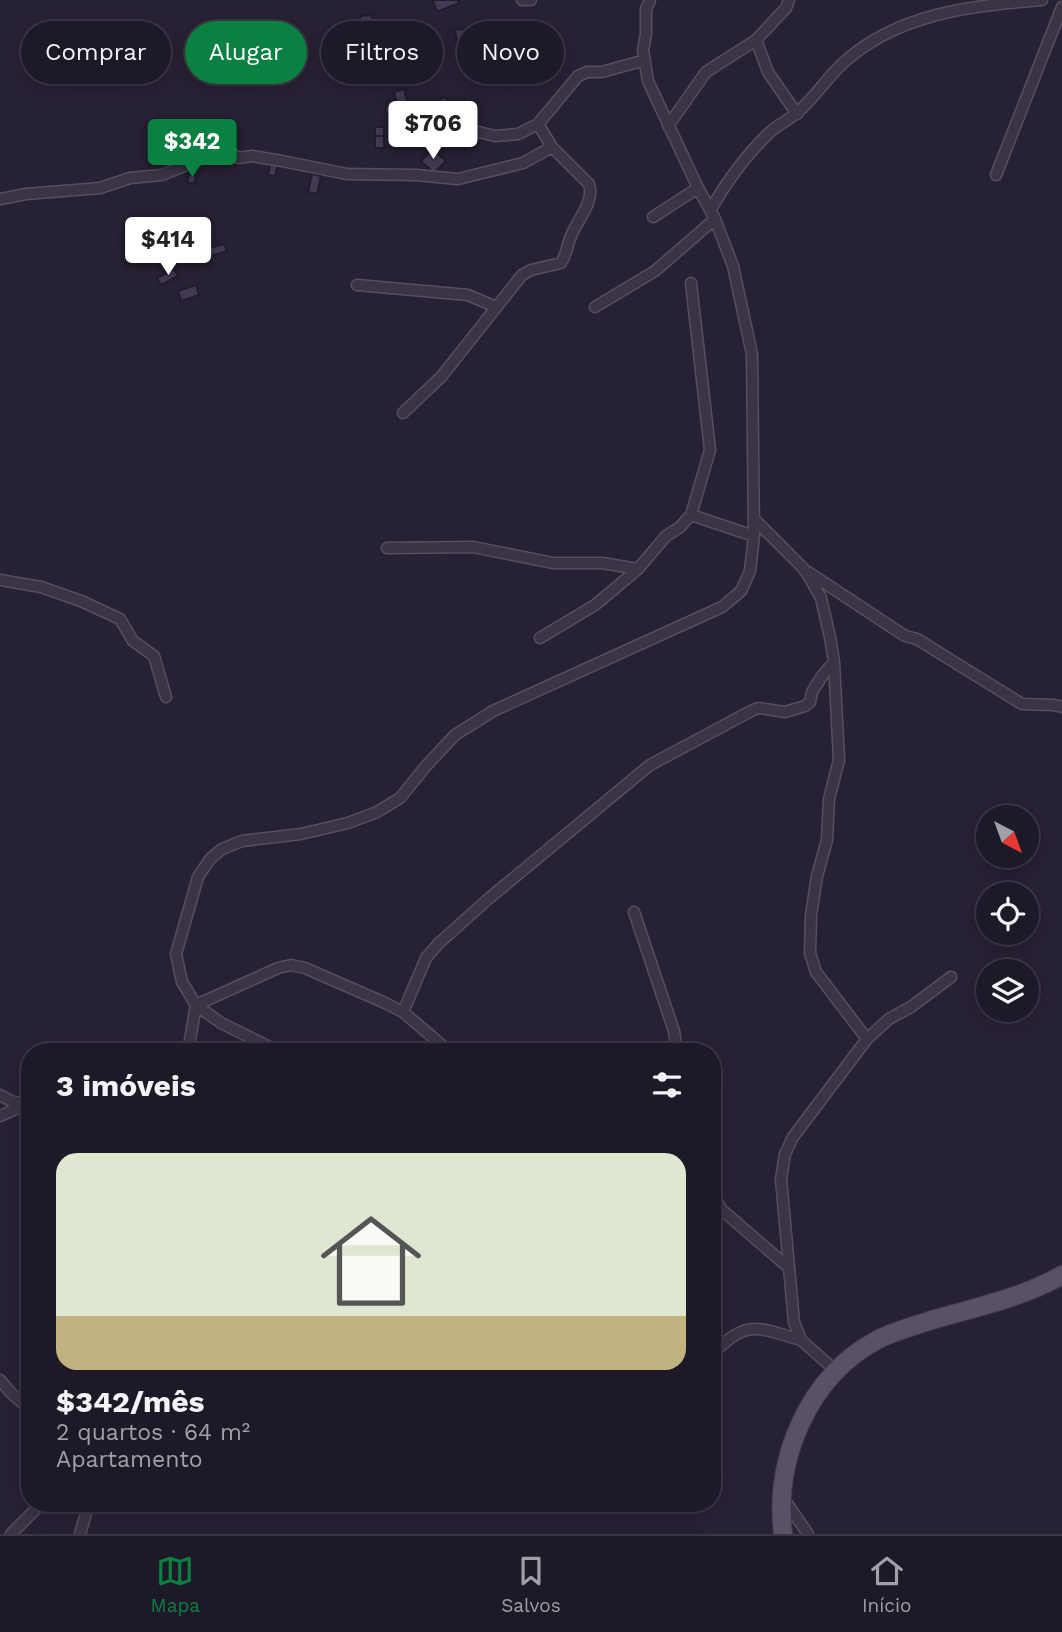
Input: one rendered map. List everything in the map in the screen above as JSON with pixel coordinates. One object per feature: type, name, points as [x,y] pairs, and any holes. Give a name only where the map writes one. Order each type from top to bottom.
[{"type":"main road","points":[[783,1534],[781,1494],[792,1443],[812,1401],[837,1372],[878,1339],[906,1328],[1029,1292],[1062,1275]]},
{"type":"street","points":[[522,0],[531,0]]},
{"type":"street","points":[[262,1043],[221,1023],[196,1005],[182,982],[176,954],[198,877],[210,859],[222,849],[242,841],[301,834],[348,823],[377,812],[400,798],[455,735],[493,711],[722,607],[741,591],[750,571],[754,536],[752,354],[733,266],[713,214],[648,81],[643,50],[646,9],[650,0]]},
{"type":"street","points":[[668,126],[706,72],[757,40],[786,8],[789,0]]},
{"type":"street","points":[[596,307],[655,271],[713,214],[741,162],[771,131],[797,114],[843,63],[901,25],[919,19],[984,5],[1042,0]]},
{"type":"street","points":[[996,175],[1062,8]]},
{"type":"street","points":[[757,40],[768,72],[797,114]]},
{"type":"street","points":[[398,120],[421,115],[433,116],[454,125],[495,136],[518,134],[538,124],[578,76],[645,60]]},
{"type":"street","points":[[402,413],[441,377],[522,275],[531,270],[561,263],[566,256],[571,235],[579,225],[592,192],[589,184],[552,146],[538,124]]},
{"type":"street","points":[[0,199],[26,194],[100,188],[130,178],[162,175],[218,152],[231,153],[239,158],[262,158],[347,174],[416,175],[458,179],[523,163],[552,146]]},
{"type":"street","points":[[653,217],[698,188]]},
{"type":"street","points":[[540,638],[595,605],[638,569],[666,536],[680,527],[691,515],[710,450],[691,283]]},
{"type":"street","points":[[357,285],[468,296],[496,307]]},
{"type":"street","points":[[691,515],[754,536]]},
{"type":"street","points":[[754,519],[803,568],[905,636],[917,639],[1022,704],[1062,707]]},
{"type":"street","points":[[387,548],[473,547],[553,563],[602,564],[638,569]]},
{"type":"street","points":[[803,568],[821,598],[834,663],[839,760],[829,799],[827,840],[817,876],[811,915],[810,953],[816,972],[867,1038]]},
{"type":"street","points":[[0,580],[41,587],[120,619],[133,641],[154,656],[166,697]]},
{"type":"street","points":[[402,1012],[418,972],[438,944],[650,765],[753,710],[785,712],[805,706],[810,702],[812,692],[822,676],[834,663]]},
{"type":"street","points":[[634,912],[676,1043]]},
{"type":"street","points":[[196,1005],[278,968],[291,965],[342,983],[402,1012],[439,1043]]},
{"type":"street","points":[[801,1340],[794,1322],[788,1267],[781,1179],[785,1154],[804,1120],[867,1038],[889,1019],[911,1007],[951,977]]},
{"type":"street","points":[[190,1043],[196,1005]]},
{"type":"street","points":[[0,1096],[21,1104]]},
{"type":"street","points":[[0,1116],[21,1107]]},
{"type":"street","points":[[721,1208],[788,1267]]},
{"type":"street","points":[[721,1346],[733,1334],[758,1328],[801,1340],[837,1372]]},
{"type":"street","points":[[0,1380],[10,1394],[21,1403]]},
{"type":"street","points":[[781,1494],[808,1534]]},
{"type":"street","points":[[11,1534],[33,1512]]},
{"type":"street","points":[[80,1534],[86,1512]]},
{"type":"building","points":[[433,0],[458,0],[459,3],[437,12]]},
{"type":"building","points":[[372,15],[372,21],[360,21],[360,16]]},
{"type":"building","points":[[404,89],[410,113],[400,115],[394,92]]},
{"type":"building","points":[[442,97],[456,104],[452,113],[437,106]]},
{"type":"building","points":[[388,101],[397,103],[395,115],[385,113]]},
{"type":"building","points":[[375,127],[384,127],[384,136],[375,136]]},
{"type":"building","points":[[375,136],[384,136],[384,148],[375,148]]},
{"type":"building","points":[[433,149],[446,161],[434,173],[421,161]]},
{"type":"building","points":[[271,161],[278,163],[275,176],[268,175]]},
{"type":"building","points":[[189,174],[196,176],[194,184],[187,182]]},
{"type":"building","points":[[312,174],[321,176],[317,194],[308,192]]},
{"type":"building","points":[[224,244],[227,251],[208,257],[206,249]]},
{"type":"building","points":[[174,269],[178,276],[161,285],[157,278]]},
{"type":"building","points":[[196,285],[199,295],[181,301],[178,291]]}]
